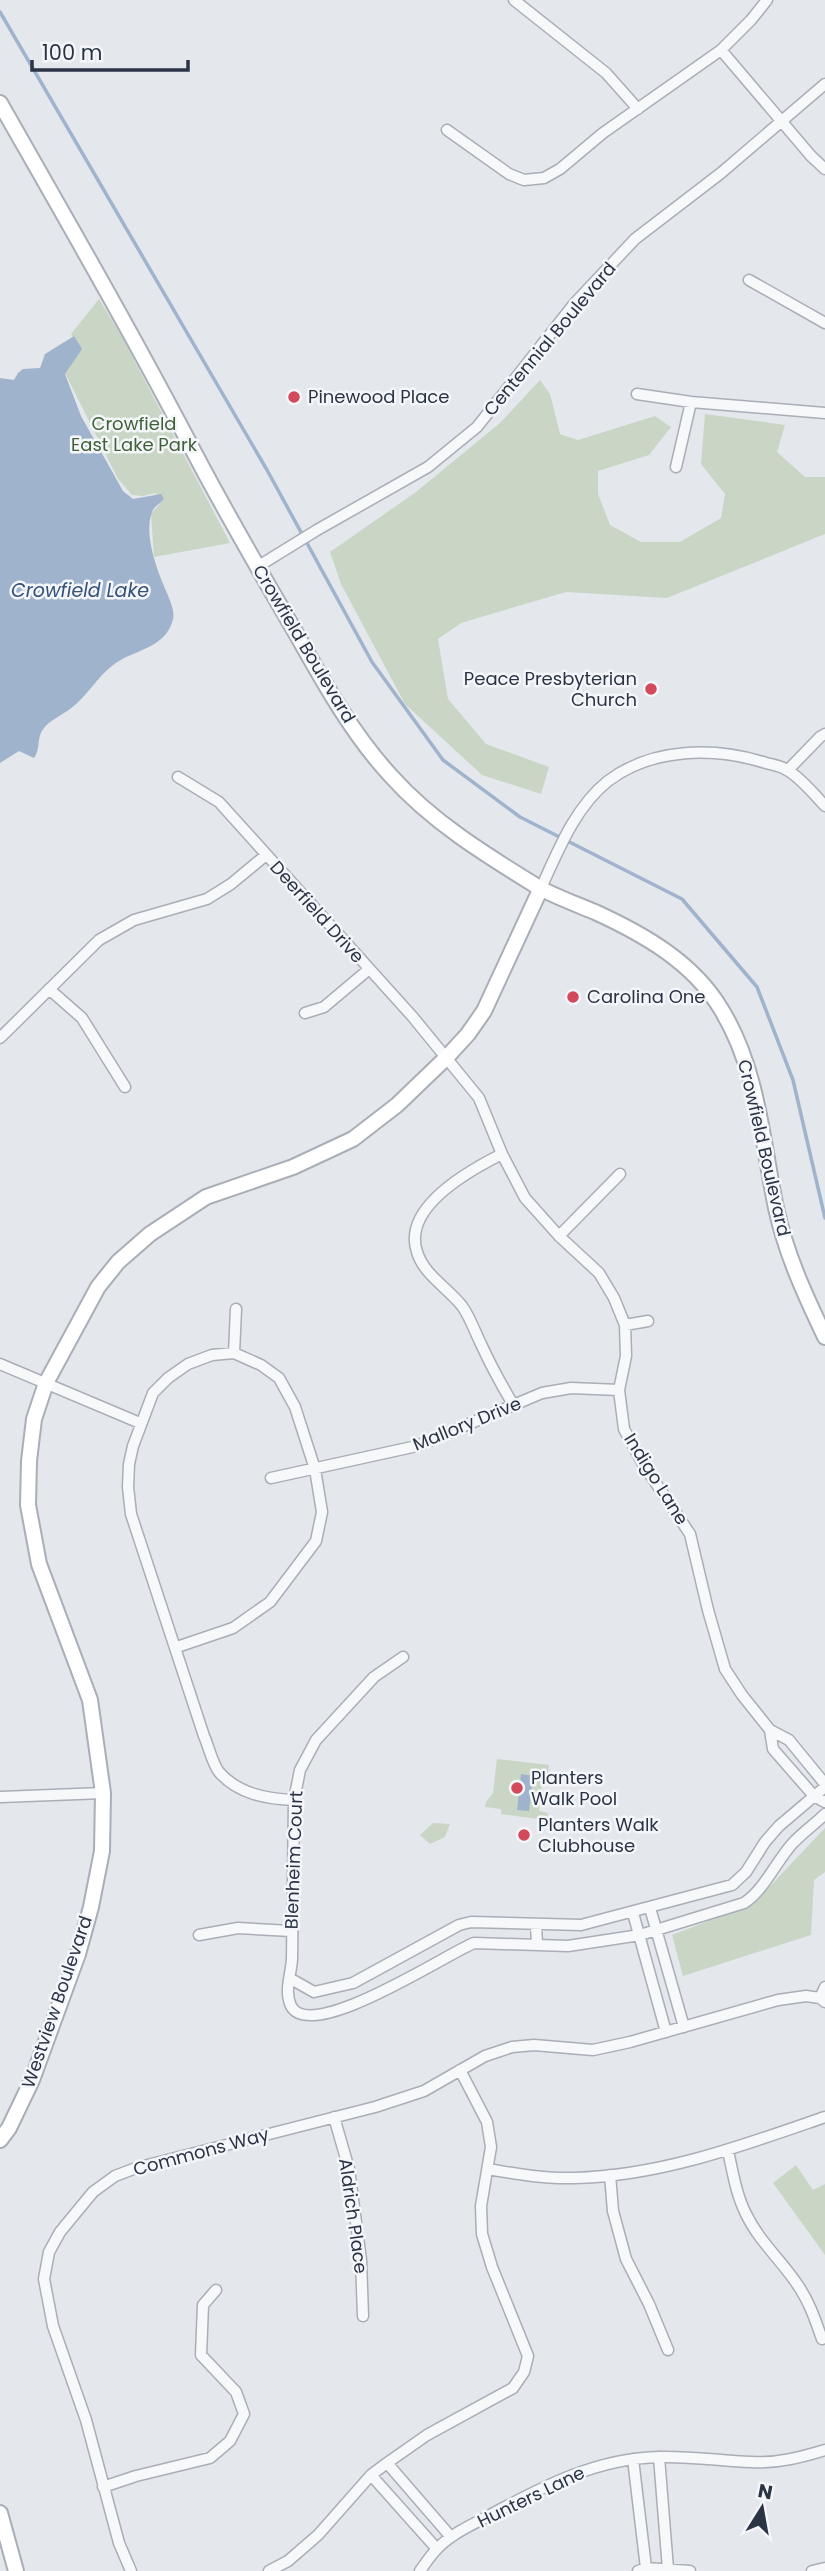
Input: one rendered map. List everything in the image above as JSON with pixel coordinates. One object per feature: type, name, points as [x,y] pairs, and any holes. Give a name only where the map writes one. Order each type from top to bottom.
[{"type":"street","points":[[514,0],[606,73],[638,109]]},
{"type":"street","points":[[447,130],[509,174],[524,180],[544,178],[721,50],[767,0]]},
{"type":"street","points":[[721,50],[825,169]]},
{"type":"street","name":"Centennial Boulevard","points":[[257,568],[317,530],[428,467],[477,427],[574,304],[635,239],[722,173],[825,84]]},
{"type":"street","name":"Crowfield Boulevard","points":[[0,103],[257,568],[334,700],[389,775],[417,802],[470,844],[541,888],[621,924],[661,947],[695,975],[719,1005],[740,1042],[758,1105],[777,1212],[797,1279],[825,1337]]},
{"type":"street","points":[[749,280],[825,323]]},
{"type":"street","points":[[637,394],[691,402],[825,413]]},
{"type":"street","points":[[676,467],[691,402]]},
{"type":"street","points":[[788,770],[825,734]]},
{"type":"street","points":[[541,888],[571,823],[607,782],[636,765],[665,755],[702,752],[746,757],[788,770],[825,806]]},
{"type":"street","name":"Deerfield Drive","points":[[178,777],[219,802],[412,1016],[446,1058]]},
{"type":"street","points":[[0,1038],[99,940],[134,920],[206,899],[231,884],[266,855]]},
{"type":"street","name":"Westview Boulevard","points":[[0,2140],[9,2128],[32,2080],[78,1954],[102,1851],[103,1793],[90,1700],[39,1563],[28,1506],[34,1419],[46,1382],[98,1287],[118,1262],[150,1234],[206,1197],[293,1167],[354,1139],[397,1105],[446,1058],[484,1011],[541,888]]},
{"type":"street","points":[[305,1013],[324,1007],[368,970]]},
{"type":"street","points":[[49,989],[82,1018],[125,1087]]},
{"type":"street","name":"Indigo Lane","points":[[446,1058],[479,1098],[502,1154],[525,1198],[559,1236],[598,1273],[614,1298],[625,1325],[626,1356],[619,1390],[624,1429],[643,1464],[690,1534],[725,1669],[770,1730],[789,1740],[825,1785]]},
{"type":"street","points":[[502,1154],[475,1167],[440,1193],[426,1209],[416,1229],[417,1252],[428,1269],[462,1306],[514,1406]]},
{"type":"street","points":[[559,1236],[620,1174]]},
{"type":"street","points":[[234,1353],[236,1309]]},
{"type":"street","points":[[625,1325],[648,1321]]},
{"type":"street","points":[[177,1647],[233,1628],[270,1602],[316,1541],[322,1512],[315,1469],[295,1407],[279,1378],[261,1365],[234,1353],[212,1355],[187,1364],[153,1393],[140,1423],[129,1464],[131,1514],[218,1771],[238,1787],[267,1799],[294,1800]]},
{"type":"street","points":[[0,1364],[140,1423]]},
{"type":"street","name":"Mallory Drive","points":[[271,1478],[417,1446],[542,1393],[562,1390],[619,1390]]},
{"type":"street","name":"Blenheim Court","points":[[403,1657],[374,1677],[316,1740],[300,1770],[294,1800],[291,1979],[286,1990],[292,2009],[308,2015],[320,2013],[369,1999],[463,1947],[474,1943],[492,1943]]},
{"type":"street","name":"Indigo Lane","points":[[770,1730],[773,1749],[814,1797],[825,1802]]},
{"type":"street","points":[[291,1979],[314,1992],[354,1983],[459,1925],[471,1922],[582,1925],[718,1891],[739,1880],[779,1826],[825,1785]]},
{"type":"street","points":[[0,1797],[103,1793]]},
{"type":"street","points":[[492,1922],[492,1943],[568,1946],[640,1936],[724,1910],[753,1896],[794,1841],[825,1814]]},
{"type":"street","points":[[650,1908],[684,2027]]},
{"type":"street","points":[[633,1913],[666,2032]]},
{"type":"street","points":[[536,1924],[537,1945]]},
{"type":"street","points":[[199,1935],[238,1928],[291,1931]]},
{"type":"street","points":[[823,2000],[825,1987]]},
{"type":"street","name":"Commons Way","points":[[131,2571],[119,2543],[86,2420],[53,2326],[44,2279],[49,2252],[60,2232],[93,2192],[115,2176],[136,2168],[334,2118],[424,2091],[485,2056],[512,2047],[534,2045],[593,2050],[778,2000],[806,1996],[823,2000]]},
{"type":"street","points":[[269,2571],[288,2561],[318,2535],[371,2475],[428,2435],[513,2388],[524,2372],[528,2356],[492,2267],[482,2234],[481,2206],[491,2147],[487,2122],[460,2070]]},
{"type":"street","points":[[488,2169],[573,2178],[658,2168],[728,2151],[825,2117]]},
{"type":"street","name":"Aldrich Place","points":[[334,2118],[349,2169],[361,2260],[363,2316]]},
{"type":"street","points":[[728,2151],[736,2191],[746,2215],[767,2249],[797,2283],[812,2309],[822,2339]]},
{"type":"street","points":[[610,2175],[614,2211],[626,2259],[668,2350]]},
{"type":"street","points":[[103,2487],[210,2458],[230,2441],[244,2414],[236,2392],[201,2355],[203,2305],[216,2290]]},
{"type":"street","name":"Hunters Lane","points":[[420,2571],[437,2549],[451,2537],[571,2474],[607,2463],[659,2457],[717,2458],[753,2463],[800,2458],[825,2450]]},
{"type":"street","points":[[659,2457],[667,2569]]},
{"type":"street","points":[[633,2459],[642,2570],[690,2571]]},
{"type":"street","points":[[387,2463],[451,2537]]},
{"type":"street","points":[[371,2475],[437,2549]]},
{"type":"street","points":[[1,2519],[16,2571]]},
{"type":"street","points":[[813,2571],[825,2568]]},
{"type":"green space","name":"Crowfield East Lake Park","points":[[99,299],[122,337],[230,543],[154,557],[151,514],[164,499],[155,493],[132,495],[118,479],[65,373],[68,362],[81,348],[71,334]]},
{"type":"green space","points":[[540,380],[550,394],[560,434],[578,440],[655,416],[671,427],[649,455],[598,471],[598,494],[610,525],[641,542],[680,542],[721,518],[725,494],[701,464],[705,414],[785,425],[777,452],[805,477],[825,477],[825,534],[667,598],[566,592],[461,623],[438,639],[448,699],[486,744],[549,767],[541,794],[482,775],[405,704],[341,584],[330,552],[416,492],[500,423]]},
{"type":"green space","name":"Planters Walk Pool","points":[[497,1759],[549,1765],[547,1783],[542,1783],[539,1811],[548,1813],[547,1820],[501,1814],[501,1809],[485,1807],[493,1793]]},
{"type":"green space","points":[[433,1823],[450,1824],[445,1837],[430,1844],[420,1835]]},
{"type":"green space","points":[[825,1828],[825,1872],[814,1880],[811,1935],[683,1976],[672,1935],[753,1904]]},
{"type":"green space","points":[[796,2165],[813,2190],[825,2184],[825,2255],[773,2183]]},
{"type":"water","name":"Crowfield Lake","points":[[74,336],[82,349],[65,374],[81,416],[123,491],[133,499],[161,494],[164,499],[153,510],[149,529],[159,575],[172,606],[173,619],[170,628],[159,641],[112,666],[76,704],[46,725],[40,735],[34,758],[19,751],[0,763],[0,378],[14,380],[23,369],[40,368],[45,354]]},
{"type":"water","points":[[521,1774],[533,1776],[529,1811],[517,1810]]},
{"type":"waterway","points":[[0,12],[267,470],[372,662],[443,760],[520,817],[682,899],[757,987],[793,1080],[825,1218]]},
{"type":"place","name":"Pinewood Place","points":[[294,397]]},
{"type":"place","name":"Peace Presbyterian Church","points":[[651,689]]},
{"type":"place","name":"Carolina One","points":[[573,997]]},
{"type":"place","name":"Planters Walk Pool","points":[[517,1788]]},
{"type":"place","name":"Planters Walk Clubhouse","points":[[524,1835]]}]
